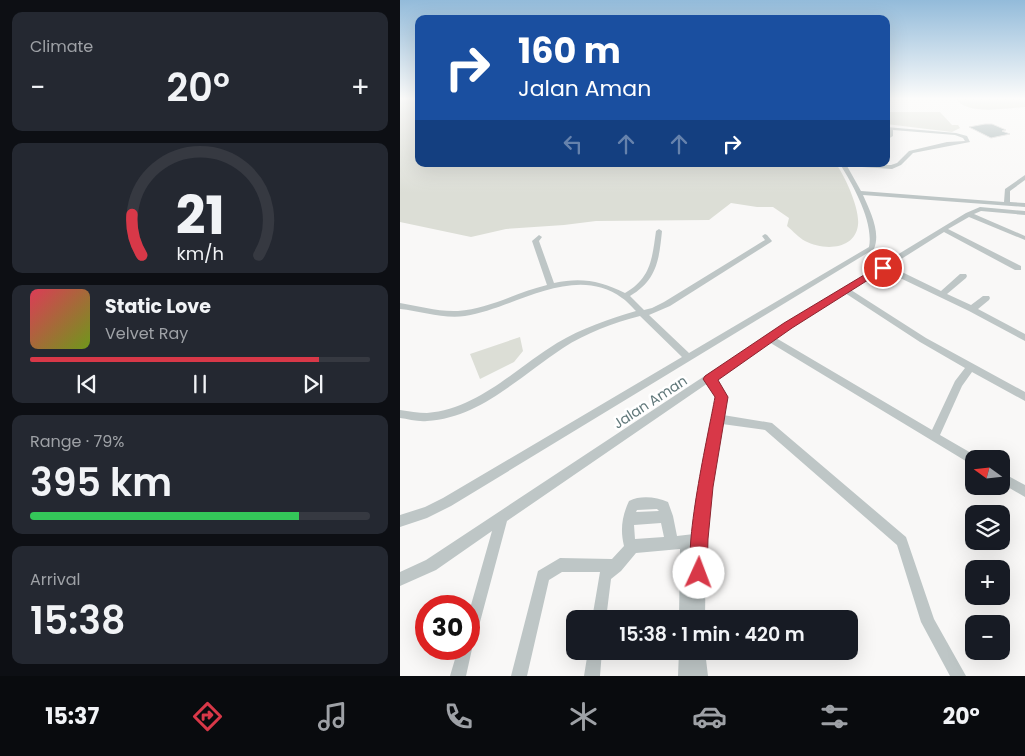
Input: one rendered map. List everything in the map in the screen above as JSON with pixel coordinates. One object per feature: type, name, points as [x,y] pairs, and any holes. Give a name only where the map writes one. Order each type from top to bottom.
[{"type":"street","points":[[890,167],[899,164],[911,152],[946,144],[968,142],[965,137],[956,134],[906,130]]},
{"type":"street","points":[[400,520],[427,512],[447,502],[872,248],[874,243],[873,233],[860,193],[845,167]]},
{"type":"street","points":[[1007,204],[1007,190],[1025,177]]},
{"type":"street","points":[[860,193],[1025,205]]},
{"type":"street","points":[[968,214],[980,209],[1025,213]]},
{"type":"street","points":[[968,214],[1025,238]]},
{"type":"street","name":"Jalan Aman","points":[[400,578],[431,565],[575,466],[771,339],[788,325],[968,214]]},
{"type":"street","points":[[943,229],[1018,268]]},
{"type":"street","points":[[625,296],[641,286],[652,274],[660,231]]},
{"type":"street","points":[[400,414],[417,418],[438,417],[457,412],[479,401],[581,334],[652,311],[769,241],[765,236]]},
{"type":"street","points":[[539,237],[535,240],[551,285]]},
{"type":"street","points":[[883,268],[942,294],[1025,338]]},
{"type":"street","points":[[942,294],[963,276]]},
{"type":"street","points":[[400,306],[450,314],[463,313],[478,311],[551,285],[566,282],[595,283],[616,290],[625,296],[688,357]]},
{"type":"street","points":[[846,290],[970,368],[1025,397]]},
{"type":"street","points":[[972,309],[986,298]]},
{"type":"street","points":[[771,339],[965,455]]},
{"type":"street","points":[[934,436],[958,384],[970,368]]},
{"type":"street","points":[[687,610],[693,541],[706,487],[721,397],[717,386],[710,379]]},
{"type":"street","points":[[718,419],[762,425],[772,429],[902,541],[928,622],[958,676]]},
{"type":"street","points":[[1010,482],[1025,491]]},
{"type":"street","points":[[480,597],[502,516]]},
{"type":"street","points":[[630,548],[627,535],[628,519],[667,516],[672,543]]},
{"type":"street","points":[[600,610],[605,576],[616,566],[630,548],[637,545],[693,541]]},
{"type":"street","points":[[693,541],[697,610]]},
{"type":"street","points":[[519,676],[543,576],[560,565],[616,566]]},
{"type":"street","points":[[458,676],[463,660]]},
{"type":"street","points":[[592,676],[594,660]]},
{"type":"street","points":[[686,660],[686,676]]},
{"type":"street","points":[[699,660],[700,676]]},
{"type":"shaded area","points":[[400,130],[415,130],[415,167],[838,167],[844,176],[857,210],[858,218],[856,233],[851,239],[845,244],[829,247],[813,244],[798,236],[787,226],[789,218],[773,207],[757,207],[731,203],[709,220],[596,221],[506,229],[471,237],[400,222]]},
{"type":"shaded area","points":[[932,130],[957,130],[952,132]]},
{"type":"shaded area","points":[[520,337],[523,351],[514,362],[480,379],[470,354]]},
{"type":"building","points":[[974,130],[1005,130],[1002,131],[1010,134],[991,138]]},
{"type":"route","points":[[699,573],[700,539],[706,487],[721,397],[717,386],[710,379],[771,339],[788,325],[883,268]]}]
